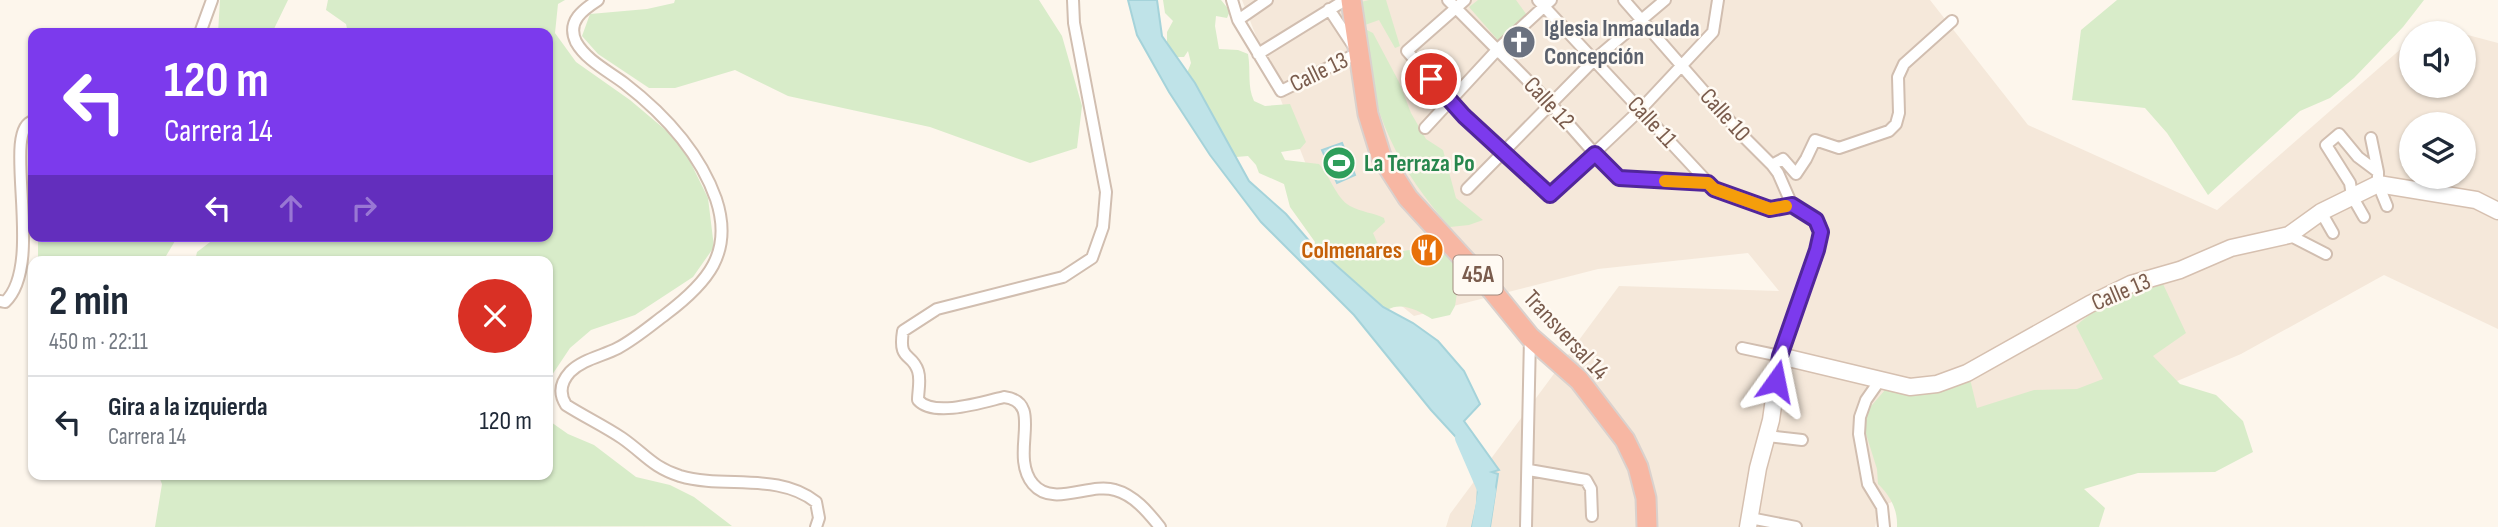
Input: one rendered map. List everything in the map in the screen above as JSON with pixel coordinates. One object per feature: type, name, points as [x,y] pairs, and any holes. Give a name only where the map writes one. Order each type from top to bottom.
[{"type":"highway","name":"Transversal 14","points":[[1344,1],[1358,53],[1368,114],[1381,156],[1408,198],[1487,284],[1530,337],[1578,380],[1625,440],[1638,467],[1646,498],[1647,527]]},
{"type":"street","points":[[203,28],[212,0]]},
{"type":"street","points":[[598,0],[580,12],[573,25],[576,41],[598,66],[655,109],[683,139],[707,177],[716,199],[723,226],[722,243],[713,268],[691,295],[618,348],[587,361],[570,372],[562,385],[561,397],[566,405],[627,442],[654,466],[697,480],[755,483],[803,492],[816,502],[819,518],[816,527]]},
{"type":"street","points":[[1073,0],[1077,36],[1106,192],[1103,227],[1093,258],[1063,277],[937,309],[904,331],[901,346],[907,358],[917,367],[918,400],[928,408],[948,409],[1004,397],[1021,403],[1025,409],[1026,420],[1022,452],[1032,483],[1043,492],[1052,495],[1097,488],[1112,489],[1129,495],[1160,527]]},
{"type":"street","points":[[1232,0],[1238,20],[1258,54],[1344,1]]},
{"type":"street","points":[[1238,20],[1267,0]]},
{"type":"street","name":"Calle 10","points":[[1624,0],[1742,136],[1772,165],[1792,205]]},
{"type":"street","points":[[1467,189],[1595,59],[1665,0]]},
{"type":"street","points":[[1456,3],[1407,51],[1451,102],[1550,195],[1641,109],[1710,35],[1715,27],[1718,0]]},
{"type":"street","points":[[1426,128],[1544,2]]},
{"type":"street","name":"Calle 11","points":[[1544,2],[1708,183]]},
{"type":"street","name":"Calle 12","points":[[1456,3],[1619,178],[1708,183]]},
{"type":"street","points":[[1329,9],[1358,53]]},
{"type":"street","name":"Calle 10","points":[[1772,165],[1783,159],[1796,174],[1807,159],[1815,140],[1839,148],[1889,131],[1896,124],[1899,113],[1898,77],[1903,64],[1952,21]]},
{"type":"street","name":"Calle 13","points":[[1258,54],[1281,91],[1358,53]]},
{"type":"street","points":[[13,129],[28,122]]},
{"type":"street","points":[[2364,217],[2352,196],[2350,183],[2326,145],[2339,134],[2378,178],[2476,200],[2498,211]]},
{"type":"street","points":[[2371,138],[2378,178],[2388,206]]},
{"type":"street","name":"Calle 13","points":[[1742,348],[1910,387],[1937,384],[1967,373],[2131,284],[2180,270],[2231,248],[2289,235],[2321,212],[2352,196],[2378,178]]},
{"type":"street","points":[[1708,183],[1714,189],[1770,209],[1792,205],[1816,220],[1821,232],[1802,297],[1780,356],[1768,436],[1758,468],[1749,522],[1796,527]]},
{"type":"street","points":[[0,301],[5,302],[12,295],[15,286],[17,266],[10,208]]},
{"type":"street","points":[[2321,212],[2333,233]]},
{"type":"street","points":[[2289,235],[2326,254]]},
{"type":"street","points":[[1526,527],[1530,337]]},
{"type":"street","points":[[1880,380],[1866,400],[1860,417],[1860,434],[1868,484],[1882,506],[1884,527]]},
{"type":"street","points":[[1768,436],[1802,440]]},
{"type":"street","points":[[1529,470],[1586,480],[1591,489],[1592,516]]},
{"type":"shaded area","points":[[1242,0],[1930,0],[2028,125],[2217,210],[2399,51],[2399,98],[2476,98],[2476,37],[2498,43],[2498,329],[2384,275],[2241,354],[1880,507],[1875,527],[1446,527],[1450,514],[1619,286],[1779,291],[1748,253],[1598,269],[1414,316],[1342,257]]},
{"type":"green space","points":[[220,0],[288,0],[274,28],[218,28]]},
{"type":"green space","points":[[328,0],[565,0],[558,4],[555,33],[576,62],[630,100],[681,143],[708,198],[714,247],[693,277],[635,315],[591,330],[570,348],[553,374],[553,256],[196,256],[197,252],[210,242],[553,242],[553,28],[347,28],[346,24],[326,10]]},
{"type":"green space","points":[[675,0],[1039,0],[1062,36],[1082,106],[1077,148],[1030,163],[930,127],[788,96],[735,70],[675,88],[649,88],[598,54],[582,36],[590,14],[647,9],[674,3]]},
{"type":"green space","points":[[1163,0],[1221,0],[1230,11],[1227,18],[1216,16],[1219,49],[1238,50],[1248,54],[1254,101],[1265,106],[1290,104],[1306,142],[1300,149],[1281,152],[1285,160],[1319,164],[1345,202],[1354,208],[1384,218],[1385,222],[1373,233],[1380,249],[1388,256],[1410,250],[1435,258],[1448,253],[1453,263],[1465,268],[1476,278],[1466,290],[1458,287],[1455,306],[1450,315],[1432,319],[1416,310],[1399,306],[1387,310],[1372,300],[1331,261],[1324,265],[1312,251],[1315,242],[1290,207],[1284,184],[1259,173],[1248,156],[1236,157],[1224,153],[1187,73],[1191,63],[1188,51],[1184,57],[1176,57],[1167,52],[1167,32],[1173,21],[1165,13]]},
{"type":"green space","points":[[1386,0],[1400,46],[1395,48],[1379,20],[1365,25],[1357,16],[1361,2]]},
{"type":"green space","points":[[1478,0],[1516,0],[1529,18],[1503,46],[1469,7]]},
{"type":"green space","points":[[2117,0],[2424,0],[2408,21],[2399,21],[2399,31],[2354,78],[2330,98],[2300,111],[2208,195],[2167,133],[2145,108],[2072,100],[2081,30]]},
{"type":"green space","points":[[1367,30],[1373,33],[1426,139],[1443,150],[1456,198],[1483,220],[1450,227],[1401,161],[1379,111],[1372,85]]},
{"type":"green space","points":[[38,242],[174,242],[166,256],[38,256]]},
{"type":"green space","points":[[2163,284],[2186,333],[2153,356],[2180,384],[2216,395],[2243,421],[2253,452],[2215,472],[2138,473],[2084,489],[2105,508],[2099,527],[1897,527],[1892,503],[1878,484],[1877,469],[1866,434],[1866,412],[1885,390],[1909,394],[1929,393],[1970,379],[1977,408],[2034,390],[2077,389],[2103,379],[2076,326],[2106,305]]},
{"type":"green space","points":[[553,424],[568,434],[594,445],[636,477],[670,485],[694,497],[732,526],[155,527],[160,480],[553,480]]},
{"type":"water","points":[[1128,0],[1157,0],[1162,36],[1195,83],[1249,181],[1286,214],[1311,243],[1383,307],[1413,323],[1438,341],[1464,371],[1480,404],[1464,421],[1499,470],[1492,472],[1498,474],[1490,527],[1472,527],[1477,504],[1479,469],[1467,449],[1431,410],[1354,315],[1261,222],[1210,155],[1169,92],[1137,35]]},
{"type":"water","name":"La Terraza Po","points":[[1342,143],[1355,175],[1337,183],[1322,150]]},
{"type":"waterway","points":[[1464,438],[1487,491],[1481,527]]},
{"type":"slow traffic","points":[[1665,181],[1708,183],[1714,189],[1770,209],[1786,206]]},
{"type":"place","name":"Iglesia Inmaculada Concepción","points":[[1519,42]]},
{"type":"place","name":"La Terraza Po","points":[[1339,163]]},
{"type":"place","name":"Colmenares","points":[[1427,250]]},
{"type":"route","points":[[1431,79],[1464,116],[1550,195],[1595,154],[1619,178],[1708,183],[1714,189],[1770,209],[1792,205],[1816,220],[1821,232],[1817,250],[1780,356],[1776,381]]}]
